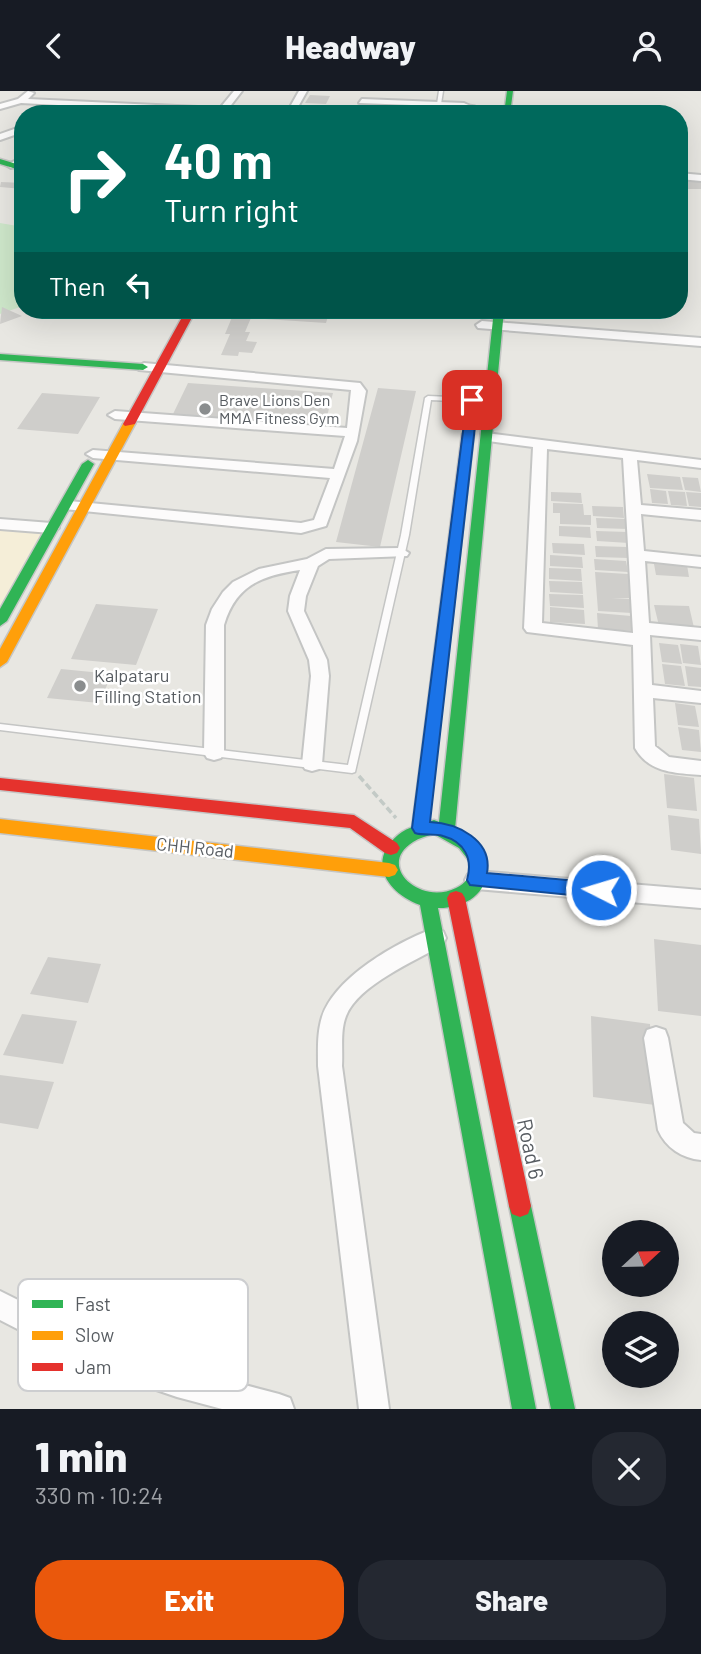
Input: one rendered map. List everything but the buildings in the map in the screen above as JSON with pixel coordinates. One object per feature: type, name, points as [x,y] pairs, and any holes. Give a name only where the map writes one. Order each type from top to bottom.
[{"type":"street","points":[[21,101],[33,91]]},
{"type":"street","points":[[227,105],[238,91]]},
{"type":"street","points":[[360,105],[366,91]]},
{"type":"street","points":[[158,105],[164,99]]},
{"type":"street","points":[[0,107],[21,101],[92,101],[135,105]]},
{"type":"street","points":[[84,105],[92,101]]},
{"type":"street","points":[[362,101],[464,105]]},
{"type":"street","points":[[0,621],[170,319]]},
{"type":"street","points":[[1,660],[186,319]]},
{"type":"street","points":[[477,362],[490,319]]},
{"type":"street","points":[[447,829],[486,437],[490,319]]},
{"type":"street","points":[[499,319],[701,342]]},
{"type":"street","points":[[0,357],[355,386],[359,391],[351,432],[338,474],[321,523],[313,527],[64,505]]},
{"type":"street","points":[[414,830],[473,393]]},
{"type":"street","points":[[110,425],[133,417],[351,432]]},
{"type":"street","points":[[486,437],[540,446],[701,464]]},
{"type":"street","points":[[540,446],[533,628],[641,634],[701,634]]},
{"type":"street","points":[[93,454],[338,474]]},
{"type":"street","points":[[630,457],[645,748],[651,758],[660,763],[701,768]]},
{"type":"street","points":[[633,509],[701,515]]},
{"type":"street","points":[[0,524],[51,528]]},
{"type":"street","points":[[214,753],[215,625],[226,599],[259,572],[311,563],[326,554],[401,553]]},
{"type":"street","points":[[635,555],[701,562]]},
{"type":"street","points":[[311,563],[298,596],[296,611],[318,660],[320,676],[312,764]]},
{"type":"street","points":[[643,691],[701,697]]},
{"type":"street","points":[[0,784],[354,822],[391,848]]},
{"type":"street","name":"CHH Road","points":[[0,826],[389,870]]},
{"type":"street","points":[[447,829],[471,845],[478,856],[479,869],[476,880],[468,891],[456,898],[428,901],[402,890],[389,870],[391,848],[414,830],[447,829]]},
{"type":"street","points":[[476,880],[701,899]]},
{"type":"street","name":"Road 6","points":[[456,898],[563,1409]]},
{"type":"street","points":[[428,901],[524,1409]]},
{"type":"street","points":[[374,1409],[330,1066],[332,1025],[338,1007],[354,988],[435,938]]},
{"type":"street","points":[[656,1038],[671,1130],[689,1146],[701,1147]]},
{"type":"street","points":[[0,1305],[18,1314]]},
{"type":"street","points":[[216,1391],[279,1409]]},
{"type":"lane","points":[[439,104],[441,91]]},
{"type":"lane","points":[[0,727],[352,769],[401,553],[428,398],[473,393]]},
{"type":"path","points":[[352,769],[414,830]]},
{"type":"shaded area","points":[[0,522],[45,526],[0,606]]},
{"type":"green space","points":[[0,223],[14,225],[14,309],[0,314]]},
{"type":"traffic: fast","points":[[508,105],[510,91]]},
{"type":"traffic: fast","points":[[0,161],[14,166]]},
{"type":"traffic: fast","points":[[447,829],[498,319]]},
{"type":"traffic: fast","points":[[0,357],[143,367]]},
{"type":"traffic: fast","points":[[0,621],[88,464]]},
{"type":"traffic: fast","points":[[434,827],[465,844],[473,852],[480,871],[467,891],[448,901],[428,901],[410,894],[397,882],[390,867],[393,851],[406,837],[434,827]]},
{"type":"traffic: fast","points":[[428,901],[524,1409]]},
{"type":"traffic: fast","points":[[520,1206],[563,1409]]},
{"type":"traffic: slow","points":[[0,662],[129,424]]},
{"type":"traffic: slow","points":[[0,826],[389,870]]},
{"type":"traffic: jam","points":[[129,424],[186,319]]},
{"type":"traffic: jam","points":[[420,828],[468,434]]},
{"type":"traffic: jam","points":[[0,784],[354,822],[391,848]]},
{"type":"traffic: jam","points":[[456,898],[520,1206]]},
{"type":"place","name":"Brave Lions Den MMA Fitness Gym","points":[[205,409]]},
{"type":"place","name":"Kalpataru Filling Station","points":[[80,686]]},
{"type":"route","points":[[472,400],[421,828],[447,829],[460,835],[471,845],[478,856],[476,880],[601,890]]}]
